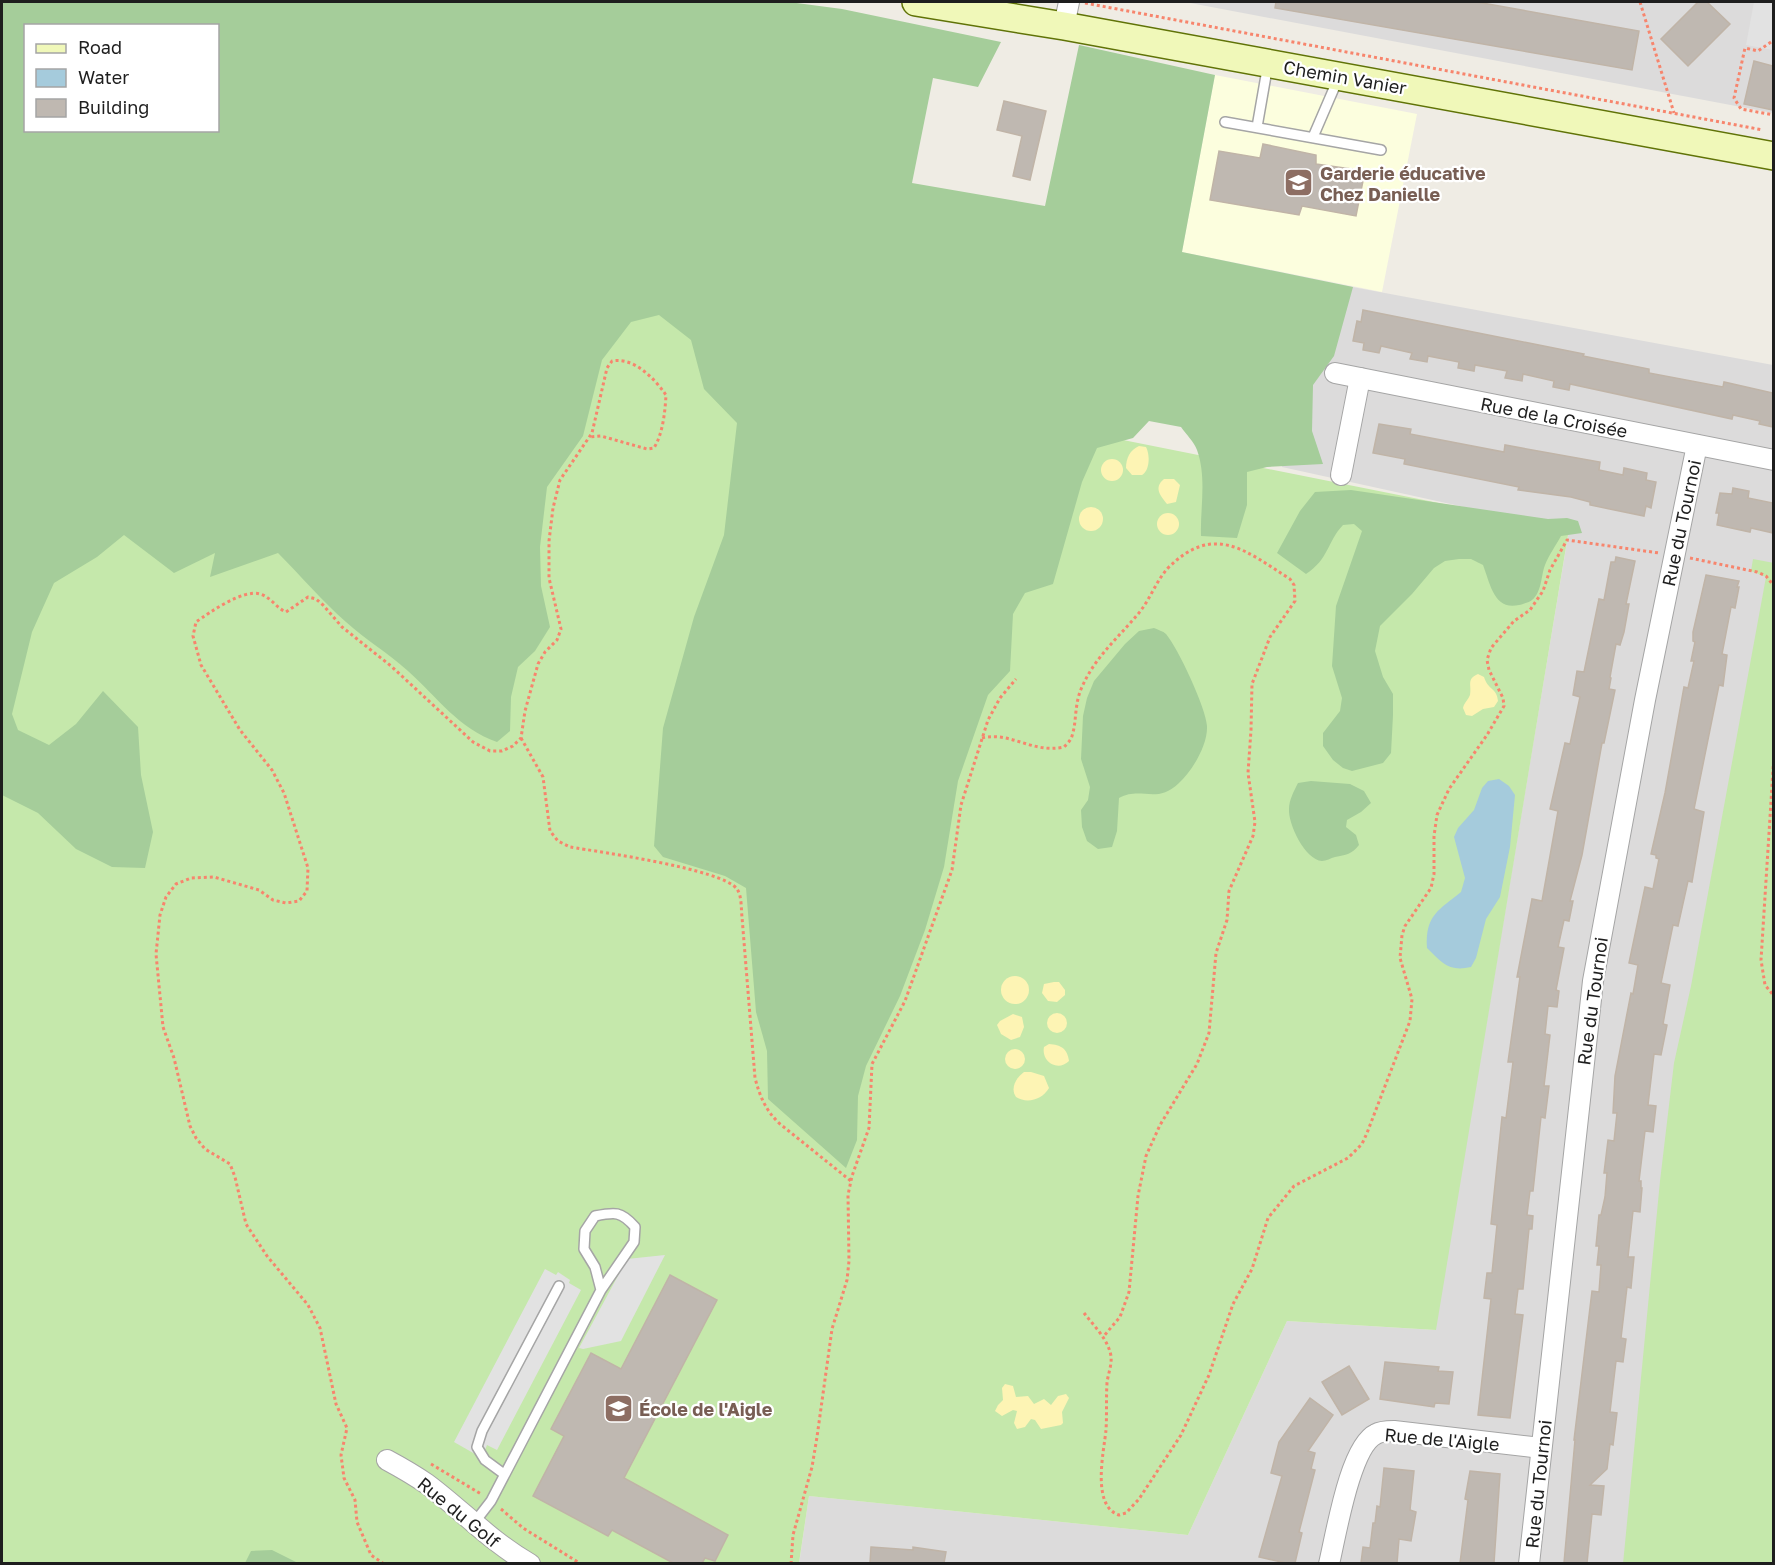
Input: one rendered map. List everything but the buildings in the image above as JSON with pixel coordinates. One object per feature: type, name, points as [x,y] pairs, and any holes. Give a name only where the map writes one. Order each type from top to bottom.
[{"type":"main road","name":"Chemin Vanier","points":[[916,2],[1069,10],[1268,63],[1773,156]]},
{"type":"street","name":"Rue de la Croisée","points":[[1335,373],[1773,460]]},
{"type":"street","points":[[1341,475],[1360,378]]},
{"type":"street","name":"Rue du Tournoi","points":[[1529,1563],[1593,981],[1643,712],[1697,445]]},
{"type":"street","name":"Rue de l'Aigle","points":[[1329,1563],[1352,1471],[1363,1446],[1376,1434],[1394,1431],[1541,1448]]},
{"type":"street","name":"Rue du Golf","points":[[387,1460],[426,1483],[489,1537],[510,1553],[530,1563]]},
{"type":"lane","points":[[1257,127],[1268,63]]},
{"type":"lane","points":[[1314,137],[1339,76]]},
{"type":"lane","points":[[1225,122],[1381,150]]},
{"type":"lane","points":[[474,1523],[491,1501],[601,1290],[634,1242],[635,1227],[625,1216],[612,1212],[595,1216],[585,1231],[584,1249],[596,1267],[601,1290]]},
{"type":"lane","points":[[504,1474],[485,1460],[477,1447],[482,1431],[559,1286]]},
{"type":"path","points":[[1640,2],[1674,113]]},
{"type":"path","points":[[1069,10],[1674,113],[1773,133]]},
{"type":"path","points":[[1771,42],[1758,51],[1745,48],[1734,98],[1741,109],[1773,116]]},
{"type":"path","points":[[384,1563],[371,1555],[357,1522],[355,1500],[344,1478],[341,1455],[347,1428],[336,1404],[320,1328],[308,1305],[267,1256],[246,1224],[230,1164],[205,1149],[196,1138],[190,1126],[174,1058],[163,1027],[156,954],[160,915],[166,897],[176,884],[191,878],[214,877],[259,890],[273,900],[286,903],[300,901],[307,891],[308,868],[284,793],[272,770],[240,730],[201,665],[193,636],[196,622],[246,594],[258,593],[267,597],[279,609],[286,612],[308,597],[316,599],[342,627],[391,666],[473,742],[490,751],[502,751],[513,746],[521,738],[525,711],[538,664],[545,652],[557,640],[561,629],[549,578],[549,541],[553,508],[560,480],[590,437],[607,368],[612,361],[622,359],[646,373],[666,395],[661,430],[654,448],[646,449],[601,436],[590,437]]},
{"type":"path","points":[[1084,1313],[1103,1336],[1111,1358],[1107,1383],[1101,1475],[1105,1503],[1109,1510],[1119,1515],[1126,1513],[1139,1499],[1181,1435],[1209,1375],[1233,1304],[1252,1269],[1268,1218],[1294,1186],[1348,1158],[1362,1144],[1410,1021],[1412,999],[1400,958],[1402,935],[1405,926],[1431,888],[1434,874],[1434,836],[1437,815],[1449,789],[1487,735],[1504,706],[1503,698],[1489,670],[1487,660],[1491,648],[1514,621],[1530,610],[1543,591],[1550,570],[1567,540],[1674,555],[1757,572],[1766,576],[1773,586]]},
{"type":"path","points":[[982,738],[994,735],[1051,750],[1064,747],[1072,737],[1074,711],[1080,690],[1096,660],[1138,614],[1168,568],[1194,549],[1216,543],[1232,545],[1290,579],[1294,585],[1294,601],[1270,637],[1252,684],[1248,773],[1255,822],[1253,836],[1227,899],[1227,920],[1214,964],[1209,1032],[1197,1064],[1160,1125],[1146,1156],[1138,1196],[1130,1292],[1120,1317],[1103,1336]]},
{"type":"path","points":[[1773,608],[1773,613]]},
{"type":"path","points":[[791,1563],[793,1534],[812,1467],[832,1329],[847,1280],[848,1195],[869,1128],[871,1074],[874,1058],[905,1001],[952,870],[961,805],[988,720],[1000,698],[1016,679]]},
{"type":"path","points":[[521,738],[543,777],[550,831],[558,841],[570,847],[661,863],[721,878],[739,891],[755,1078],[760,1097],[770,1114],[780,1124],[851,1181]]},
{"type":"path","points":[[1773,754],[1761,960],[1765,985],[1773,996]]},
{"type":"shaded area","points":[[1185,2],[1773,2],[1773,113]]},
{"type":"shaded area","points":[[1754,2],[1773,2],[1773,50],[1746,45]]},
{"type":"shaded area","name":"Garderie éducative Chez Danielle","points":[[1215,75],[1417,114],[1382,292],[1182,252]]},
{"type":"shaded area","points":[[1315,280],[1773,365],[1773,1563],[799,1564],[809,1496],[1188,1535],[1287,1321],[1435,1330],[1569,530],[1282,467]]},
{"type":"shaded area","points":[[665,1255],[621,1341],[579,1348],[627,1259]]},
{"type":"shaded area","points":[[545,1269],[556,1275],[558,1272],[570,1280],[569,1283],[581,1290],[497,1450],[487,1445],[482,1458],[454,1442]]},
{"type":"green space","points":[[2,2],[789,2],[842,9],[1001,42],[978,87],[933,78],[912,183],[1045,206],[1079,45],[1215,75],[1182,252],[1353,287],[1334,356],[1313,385],[1312,431],[1323,464],[1267,467],[1247,472],[1247,505],[1237,538],[1201,536],[1202,471],[1196,447],[1181,427],[1149,421],[1133,438],[1097,448],[1082,482],[1053,584],[1025,593],[1013,614],[1010,671],[988,695],[958,781],[944,867],[925,930],[900,996],[866,1066],[858,1096],[857,1140],[846,1168],[768,1099],[767,1051],[756,1012],[746,888],[725,876],[663,857],[654,846],[663,728],[694,617],[724,535],[737,423],[704,389],[691,340],[659,315],[631,322],[602,360],[583,436],[547,487],[540,547],[541,586],[550,627],[535,651],[518,667],[511,697],[510,731],[497,742],[460,721],[408,671],[337,614],[278,553],[210,577],[215,553],[174,573],[124,535],[97,557],[54,583],[32,632],[12,714],[18,730],[49,745],[76,724],[103,691],[138,727],[141,775],[153,832],[145,868],[112,867],[76,849],[38,813],[2,795]]},
{"type":"green space","points":[[528,217],[1068,429],[1569,529],[1436,1330],[1287,1321],[1188,1535],[809,1496],[799,1563],[2,1564],[2,352]]},
{"type":"green space","points":[[1351,490],[1548,519],[1567,518],[1578,521],[1582,533],[1561,536],[1545,565],[1535,597],[1519,605],[1511,606],[1498,600],[1483,565],[1471,559],[1445,561],[1434,568],[1380,626],[1375,651],[1383,677],[1393,694],[1391,753],[1383,763],[1352,771],[1343,768],[1333,760],[1323,746],[1323,733],[1340,711],[1342,698],[1332,666],[1336,606],[1362,531],[1354,524],[1343,525],[1324,556],[1306,574],[1277,553],[1300,511],[1315,492]]},
{"type":"green space","points":[[1753,559],[1774,563],[1773,1563],[1623,1564],[1660,1181],[1674,1063],[1691,986],[1766,577],[1751,571]]},
{"type":"green space","points":[[1154,628],[1166,634],[1191,678],[1207,726],[1205,741],[1189,772],[1171,789],[1163,793],[1135,794],[1119,798],[1117,831],[1112,847],[1098,849],[1087,841],[1082,827],[1081,810],[1088,800],[1090,787],[1081,759],[1083,716],[1087,698],[1094,681],[1125,644],[1139,631]]},
{"type":"green space","points":[[1311,781],[1350,784],[1364,791],[1371,803],[1347,820],[1346,827],[1356,835],[1359,845],[1346,855],[1325,861],[1316,859],[1304,848],[1295,832],[1289,816],[1290,802],[1298,783]]},
{"type":"green space","points":[[272,1550],[298,1563],[245,1563],[251,1551]]},
{"type":"sand","points":[[1139,446],[1146,447],[1149,458],[1148,466],[1142,475],[1132,475],[1126,468],[1127,461],[1131,452]]},
{"type":"sand","points":[[1112,459],[1120,462],[1123,470],[1120,478],[1112,481],[1104,478],[1101,470],[1104,462]]},
{"type":"sand","points":[[1164,479],[1174,479],[1180,485],[1176,502],[1167,504],[1161,495],[1159,486]]},
{"type":"sand","points":[[1091,507],[1099,511],[1103,519],[1099,527],[1091,531],[1083,527],[1079,519],[1083,511]]},
{"type":"sand","points":[[1164,513],[1172,513],[1179,520],[1179,528],[1172,535],[1164,535],[1157,528],[1157,520]]},
{"type":"sand","points":[[1478,674],[1484,677],[1498,701],[1494,707],[1483,709],[1472,716],[1466,715],[1463,708],[1470,695],[1471,680]]},
{"type":"sand","points":[[1015,976],[1025,980],[1029,990],[1025,1000],[1015,1004],[1005,1000],[1001,990],[1005,980]]},
{"type":"sand","points":[[1059,982],[1065,990],[1065,995],[1057,1002],[1048,1001],[1042,993],[1044,984]]},
{"type":"sand","points":[[1057,1013],[1064,1016],[1067,1023],[1064,1030],[1057,1033],[1050,1030],[1047,1023],[1050,1016]]},
{"type":"sand","points":[[1013,1014],[1022,1017],[1024,1027],[1020,1037],[1011,1040],[1001,1034],[997,1025]]},
{"type":"sand","points":[[1049,1044],[1063,1048],[1069,1061],[1060,1066],[1051,1064],[1044,1052],[1044,1047]]},
{"type":"sand","points":[[1015,1049],[1022,1052],[1025,1059],[1022,1066],[1015,1069],[1008,1066],[1005,1059],[1008,1052]]},
{"type":"sand","points":[[1024,1072],[1044,1076],[1049,1088],[1034,1100],[1020,1099],[1014,1094],[1015,1083]]},
{"type":"sand","points":[[1005,1384],[1013,1386],[1016,1397],[1028,1396],[1034,1404],[1044,1399],[1051,1405],[1058,1396],[1066,1394],[1069,1398],[1062,1412],[1063,1423],[1041,1429],[1035,1420],[1031,1419],[1025,1427],[1017,1429],[1014,1423],[1017,1411],[1013,1410],[1002,1416],[995,1411],[1003,1400],[1002,1388]]},
{"type":"water","points":[[1499,779],[1509,786],[1515,795],[1510,847],[1500,897],[1486,919],[1476,958],[1471,967],[1451,967],[1427,948],[1428,928],[1435,914],[1461,892],[1465,878],[1454,837],[1458,828],[1474,810],[1482,788],[1488,781]]},
{"type":"place","name":"Garderie éducative Chez Danielle","points":[[1299,183]]},
{"type":"place","name":"École de l'Aigle","points":[[618,1409]]}]
